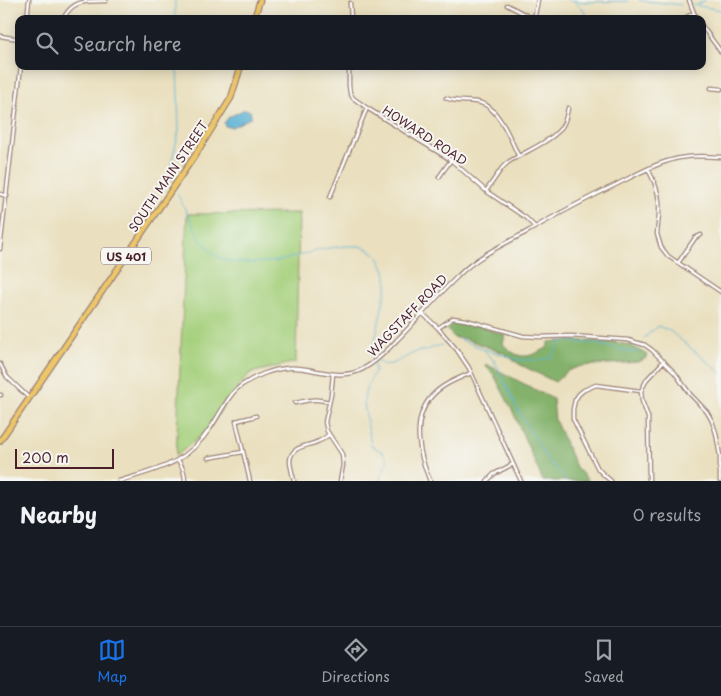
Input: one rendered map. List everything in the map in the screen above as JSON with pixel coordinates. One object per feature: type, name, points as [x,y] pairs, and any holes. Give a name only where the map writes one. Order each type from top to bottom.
[{"type":"highway","points":[[255,15],[260,0]]},
{"type":"highway","name":"SOUTH MAIN STREET","points":[[0,441],[201,147],[231,98],[240,70]]},
{"type":"street","points":[[27,15],[29,0]]},
{"type":"street","points":[[535,15],[538,0]]},
{"type":"street","points":[[689,0],[694,13],[690,15]]},
{"type":"street","points":[[65,15],[68,8],[78,1],[106,1]]},
{"type":"street","points":[[350,3],[351,15]]},
{"type":"street","points":[[507,5],[526,15]]},
{"type":"street","points":[[706,31],[721,52]]},
{"type":"street","points":[[0,36],[15,38]]},
{"type":"street","points":[[0,249],[21,70]]},
{"type":"street","name":"HOWARD ROAD","points":[[349,70],[349,86],[353,98],[451,160],[486,191],[526,218],[535,227]]},
{"type":"street","points":[[711,88],[721,89]]},
{"type":"street","points":[[446,98],[452,101],[483,103],[494,110],[518,156]]},
{"type":"street","points":[[330,197],[368,108]]},
{"type":"street","points":[[486,191],[502,168],[558,132],[564,123],[568,108]]},
{"type":"street","name":"WAGSTAFF ROAD","points":[[119,481],[167,466],[187,454],[202,439],[238,388],[261,375],[286,368],[343,374],[360,371],[374,363],[458,275],[492,251],[535,227],[648,169],[676,159],[721,157]]},
{"type":"street","points":[[439,177],[451,160]]},
{"type":"street","points":[[648,169],[659,200],[658,238],[663,250],[668,256],[721,292]]},
{"type":"street","points":[[0,194],[7,196]]},
{"type":"street","points":[[678,263],[695,238],[701,235]]},
{"type":"street","points":[[422,313],[457,350],[471,373],[521,481]]},
{"type":"street","points":[[438,328],[453,318],[523,336],[571,336],[628,340],[645,345],[676,373],[712,421],[720,456],[720,481]]},
{"type":"street","points":[[649,481],[648,417],[642,401],[642,391],[647,379],[664,361]]},
{"type":"street","points":[[0,364],[7,377],[29,398]]},
{"type":"street","points":[[430,481],[422,461],[418,432],[424,407],[431,397],[443,387],[471,373]]},
{"type":"street","points":[[333,374],[325,422],[329,434],[342,454],[343,465],[340,481]]},
{"type":"street","points":[[612,481],[598,469],[573,419],[572,409],[579,394],[596,385],[642,391]]},
{"type":"street","points":[[295,403],[313,399],[329,402]]},
{"type":"street","points":[[250,481],[236,421],[256,416]]},
{"type":"street","points":[[294,481],[290,463],[294,452],[300,447],[319,441],[329,434]]},
{"type":"street","points":[[208,458],[243,452]]},
{"type":"street","points":[[178,460],[182,466],[186,481]]},
{"type":"street","points":[[487,481],[494,474],[513,464]]},
{"type":"green space","points":[[299,213],[296,362],[250,373],[227,401],[208,430],[176,456],[187,214]]},
{"type":"green space","points":[[454,322],[470,327],[475,325],[505,335],[503,344],[514,353],[524,356],[529,356],[547,348],[549,342],[569,340],[612,342],[630,345],[647,355],[645,359],[637,362],[581,366],[567,371],[555,382],[519,364],[504,353],[463,338],[454,338],[447,329]]},
{"type":"green space","points":[[486,364],[553,399],[555,420],[576,467],[589,481],[543,481],[513,412],[494,375],[485,366]]},
{"type":"water","points":[[243,110],[250,111],[250,118],[232,127],[225,126],[224,123],[229,117]]},
{"type":"waterway","points":[[175,0],[175,15]]},
{"type":"waterway","points":[[569,0],[587,2],[628,1]]},
{"type":"waterway","points":[[639,0],[681,5]]},
{"type":"waterway","points":[[697,5],[705,0]]},
{"type":"waterway","points":[[574,1],[583,9],[586,15]]},
{"type":"waterway","points":[[693,5],[721,10]]},
{"type":"waterway","points":[[173,180],[171,174],[172,161],[179,130],[177,70]]},
{"type":"waterway","points":[[178,195],[200,239],[216,256],[231,262],[279,261],[323,249],[345,246],[359,246],[377,255],[385,270],[387,285],[372,354],[375,371],[365,393],[364,403],[371,445],[382,452],[388,460],[380,481]]},
{"type":"waterway","points":[[644,338],[658,326],[670,331],[721,373]]},
{"type":"waterway","points":[[459,339],[519,360],[551,358],[560,342],[570,341],[594,343],[635,353],[639,350]]},
{"type":"waterway","points":[[373,357],[378,362],[389,364],[416,352],[442,345]]},
{"type":"waterway","points":[[484,350],[495,362],[519,412],[545,456],[567,481]]}]
